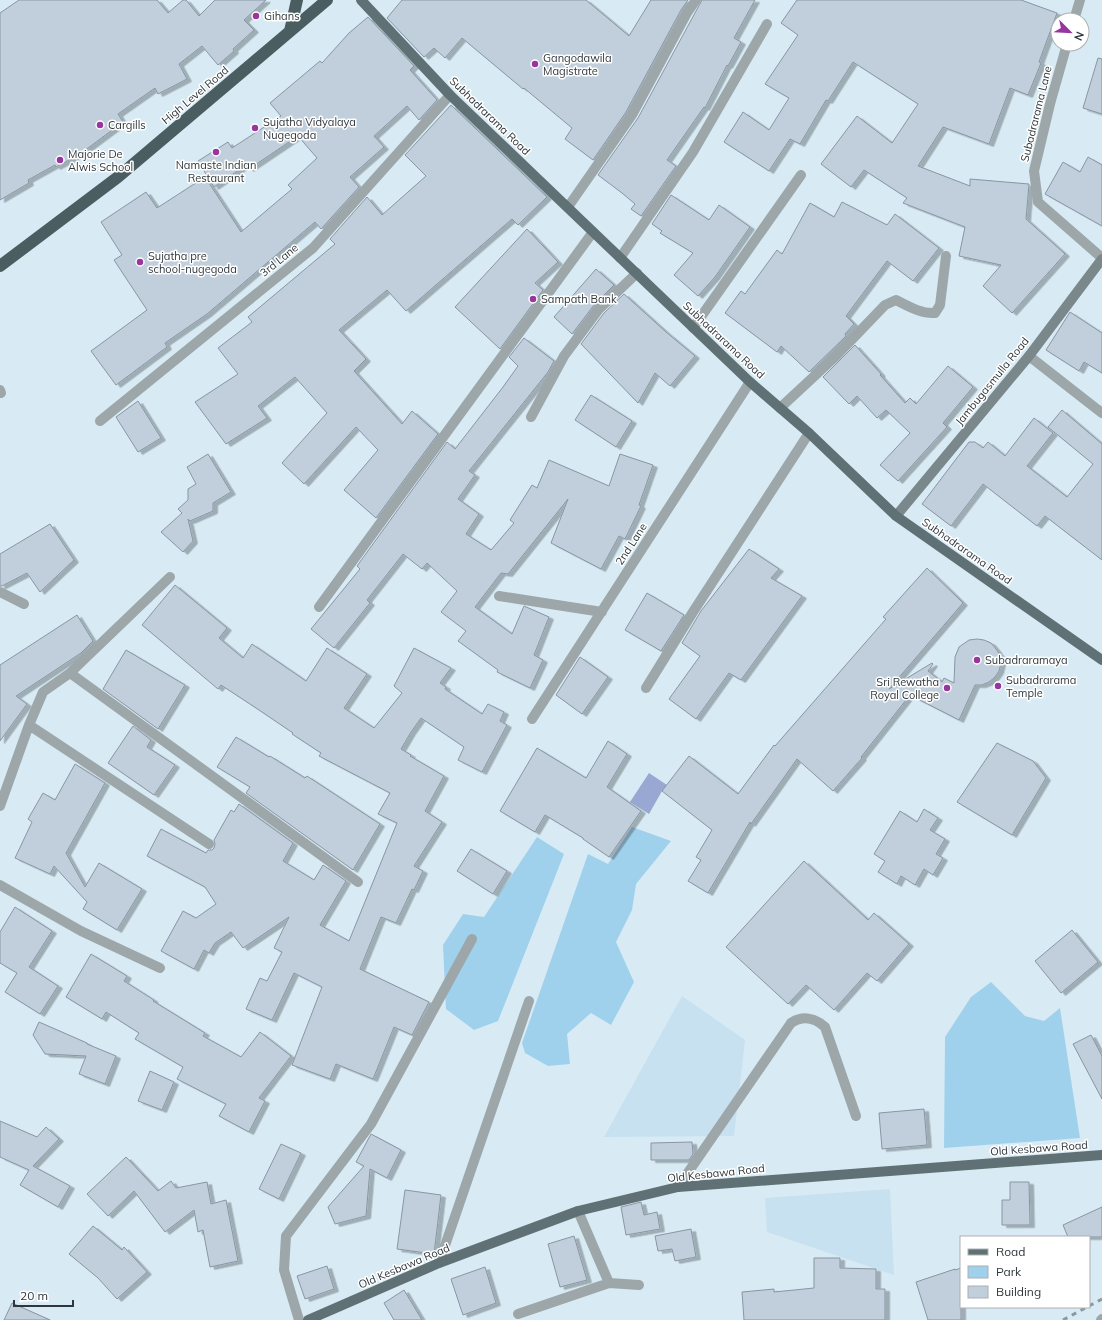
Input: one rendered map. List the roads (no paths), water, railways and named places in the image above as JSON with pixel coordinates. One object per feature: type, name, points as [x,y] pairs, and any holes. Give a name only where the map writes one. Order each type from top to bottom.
[{"type":"highway","points":[[290,31],[297,0]]},
{"type":"highway","name":"High Level Road","points":[[0,266],[118,177],[327,0]]},
{"type":"main road","name":"Subhadrarama Road","points":[[362,0],[450,95],[750,382],[809,434],[896,516],[1102,660]]},
{"type":"main road","name":"Old Kesbawa Road","points":[[308,1320],[439,1262],[578,1211],[678,1187],[1102,1155]]},
{"type":"street","points":[[568,207],[632,115],[687,12],[696,0]]},
{"type":"street","points":[[1076,12],[1080,0]]},
{"type":"street","points":[[620,258],[693,152],[767,24]]},
{"type":"street","name":"Subadrarama Lane","points":[[1065,52],[1050,104],[1034,171],[1038,202],[1102,258]]},
{"type":"street","name":"3rd Lane","points":[[100,421],[313,248],[450,95]]},
{"type":"street","points":[[693,328],[801,175]]},
{"type":"street","points":[[319,607],[593,232]]},
{"type":"street","points":[[780,408],[836,356],[885,305],[896,300],[928,314],[935,313],[940,305],[946,256]]},
{"type":"street","name":"Jambugasmulla Road","points":[[896,516],[1028,356],[1102,258]]},
{"type":"street","points":[[531,417],[564,356],[599,309],[636,274]]},
{"type":"street","points":[[1028,356],[1102,413]]},
{"type":"street","name":"2nd Lane","points":[[532,719],[750,382]]},
{"type":"street","points":[[646,688],[693,612],[809,434]]},
{"type":"street","points":[[0,806],[29,725],[43,692],[70,673],[170,577]]},
{"type":"street","points":[[0,592],[24,604]]},
{"type":"street","points":[[499,596],[602,612]]},
{"type":"street","points":[[70,673],[358,882]]},
{"type":"street","points":[[29,725],[209,844]]},
{"type":"street","points":[[0,885],[81,931],[160,968]]},
{"type":"street","points":[[299,1320],[284,1270],[286,1236],[371,1124],[472,938]]},
{"type":"street","points":[[439,1262],[529,1001]]},
{"type":"street","points":[[678,1187],[791,1023],[798,1018],[818,1021],[825,1028],[856,1116]]},
{"type":"street","points":[[578,1211],[609,1283]]},
{"type":"street","points":[[518,1314],[609,1283],[639,1284]]},
{"type":"railway","points":[[1090,1305],[1102,1299]]},
{"type":"railway","points":[[1063,1320],[1085,1308]]},
{"type":"place","name":"Gihans","points":[[256,16]]},
{"type":"place","name":"Gangodawila Magistrate","points":[[535,64]]},
{"type":"place","name":"Cargills","points":[[100,125]]},
{"type":"place","name":"Sujatha Vidyalaya Nugegoda","points":[[255,128]]},
{"type":"place","name":"Namaste Indian Restaurant","points":[[216,152]]},
{"type":"place","name":"Majorie De Alwis School","points":[[60,160]]},
{"type":"place","name":"Sujatha pre school-nugegoda","points":[[140,262]]},
{"type":"place","name":"Sampath Bank","points":[[533,299]]},
{"type":"place","name":"Subadraramaya","points":[[977,660]]},
{"type":"place","name":"Subadrarama Temple","points":[[998,686]]},
{"type":"place","name":"Sri Rewatha Royal College","points":[[947,688]]}]
